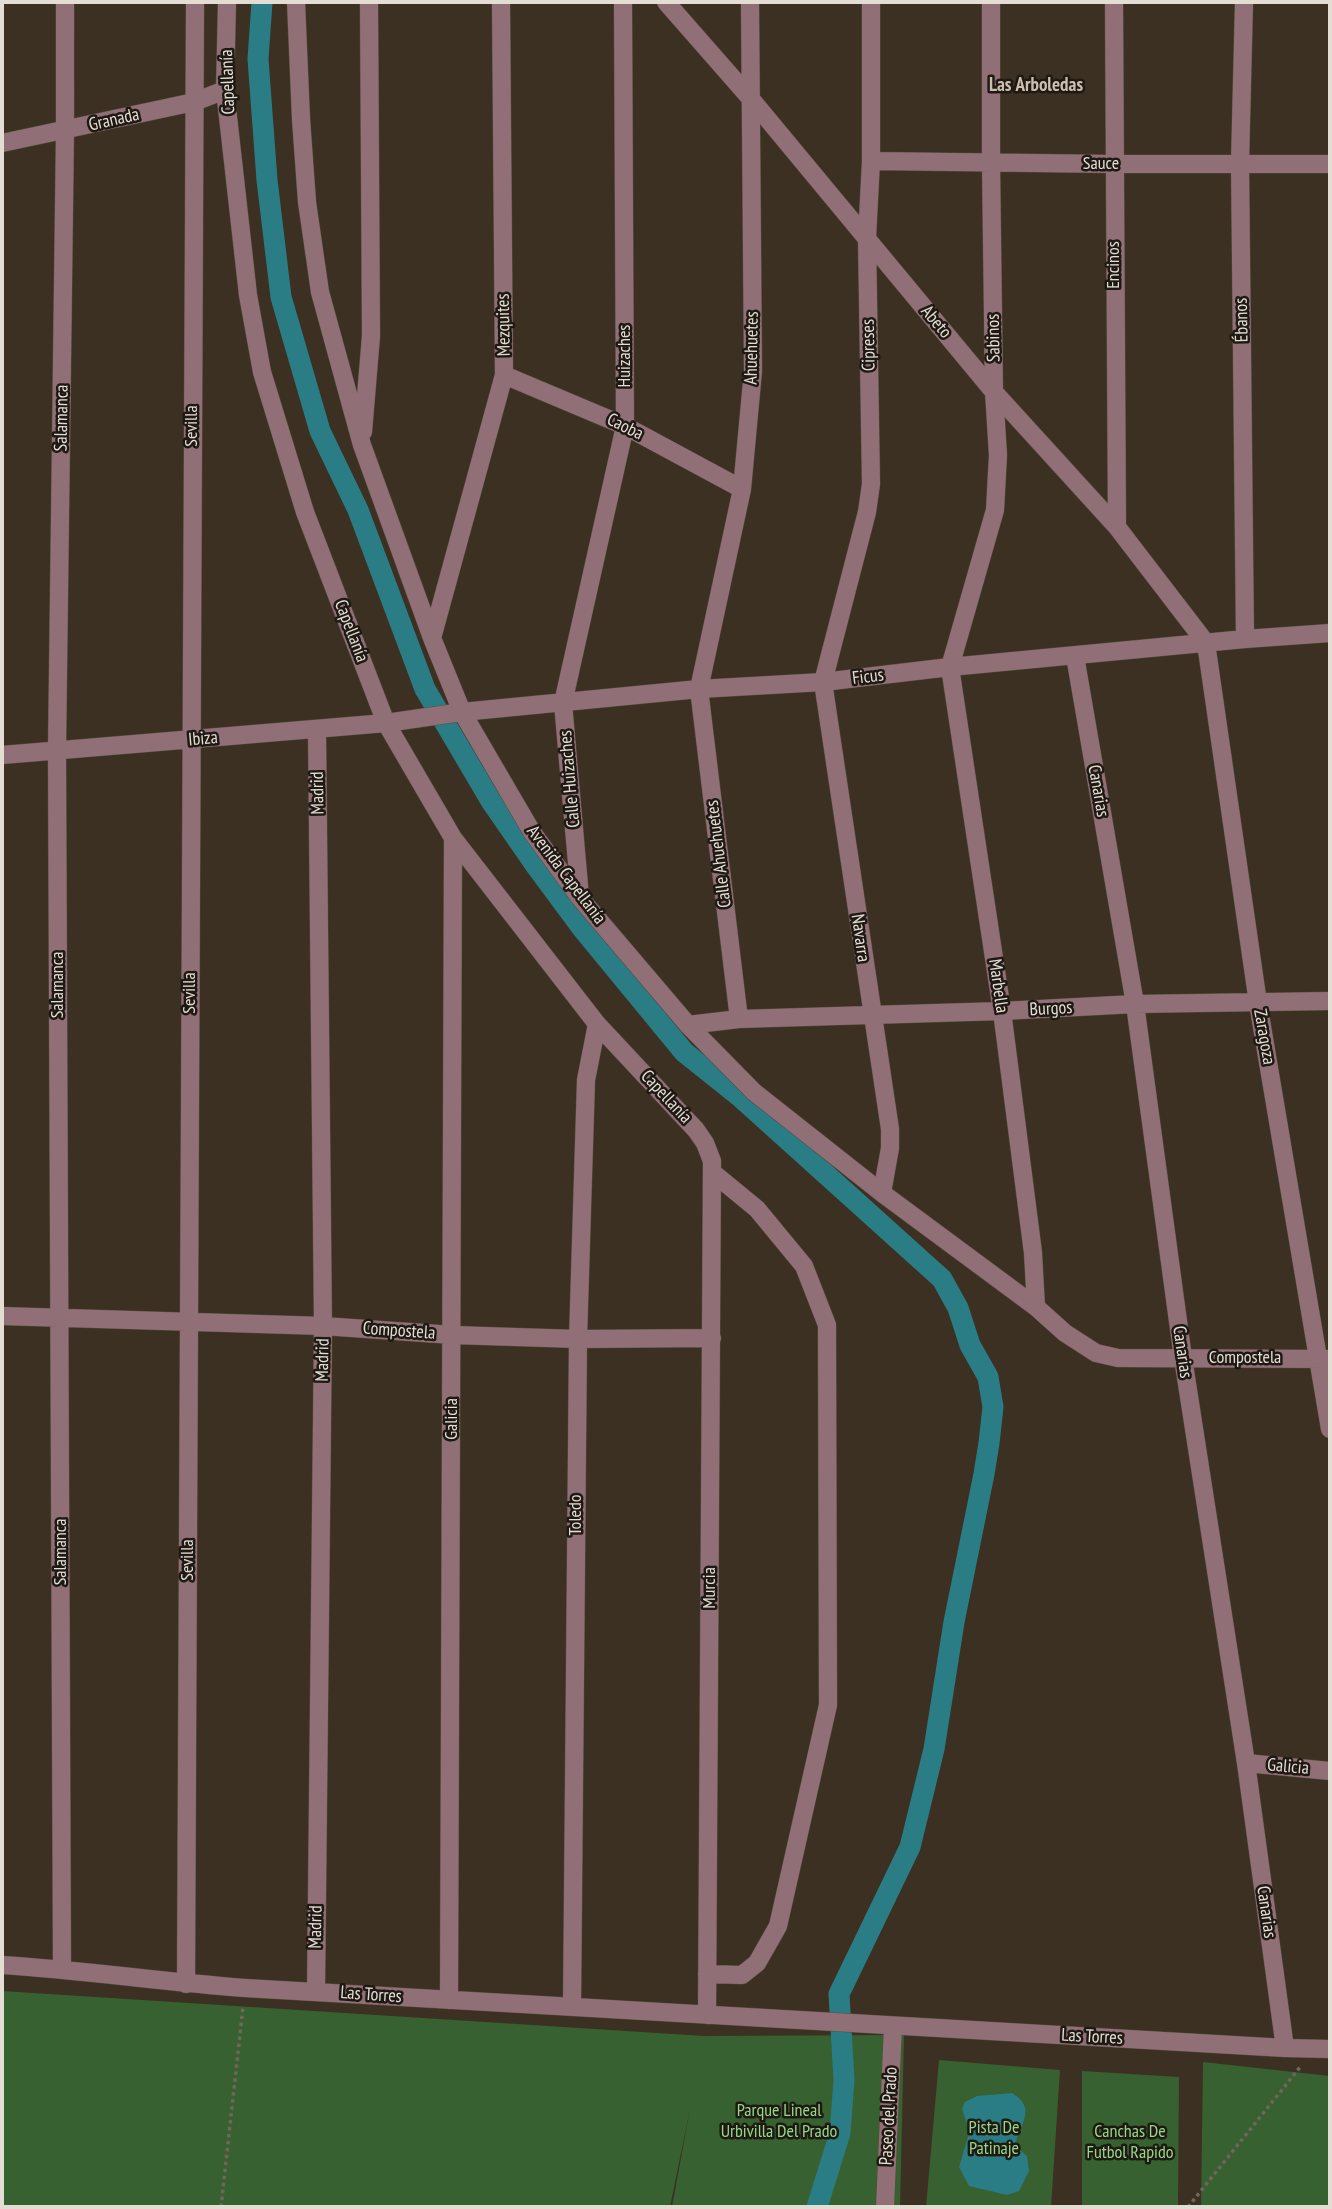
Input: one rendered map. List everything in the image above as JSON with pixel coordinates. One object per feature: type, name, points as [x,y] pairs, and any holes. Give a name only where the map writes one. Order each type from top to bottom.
[{"type":"street","name":"Salamanca","points":[[62,1968],[57,750],[65,2]]},
{"type":"street","name":"Sevilla","points":[[186,1983],[195,2]]},
{"type":"street","name":"Capellanía","points":[[227,2],[225,90],[248,295],[262,372],[304,512],[386,723],[453,838],[597,1024],[696,1130],[705,1143],[712,1167]]},
{"type":"street","points":[[296,2],[300,119],[307,202],[320,292],[362,445],[432,638],[455,713]]},
{"type":"street","points":[[362,445],[371,336],[369,2]]},
{"type":"street","name":"Mezquites","points":[[432,638],[505,375],[501,2]]},
{"type":"street","name":"Huizaches","points":[[563,703],[625,426],[623,2]]},
{"type":"street","name":"Abeto","points":[[666,2],[751,99],[994,392],[1116,527],[1206,643]]},
{"type":"street","name":"Ahuehuetes","points":[[699,689],[742,489],[753,371],[750,2]]},
{"type":"street","name":"Cipreses","points":[[822,682],[867,512],[871,484],[867,238],[871,161],[871,2]]},
{"type":"street","name":"Sabinos","points":[[950,667],[995,510],[998,454],[994,392],[991,2]]},
{"type":"street","name":"Encinos","points":[[1114,2],[1116,527]]},
{"type":"street","name":"Ébanos","points":[[1244,2],[1240,163],[1245,639]]},
{"type":"street","name":"Granada","points":[[2,143],[194,102],[225,90]]},
{"type":"street","name":"Sauce","points":[[871,161],[1330,164]]},
{"type":"street","name":"Caoba","points":[[505,375],[625,426],[742,489]]},
{"type":"street","name":"Ficus","points":[[405,721],[455,713],[699,689],[822,682],[950,667],[1330,633]]},
{"type":"street","name":"Zaragoza","points":[[1206,643],[1258,1003],[1325,1359],[1330,1429]]},
{"type":"street","name":"Canarias","points":[[1075,656],[1135,1004],[1183,1358],[1246,1763],[1285,2048]]},
{"type":"street","name":"Marbella","points":[[950,667],[1002,1012],[1033,1252],[1036,1307]]},
{"type":"street","name":"Navarra","points":[[822,682],[890,1129],[890,1148],[882,1193]]},
{"type":"street","name":"Calle Ahuehuetes","points":[[699,689],[739,1019]]},
{"type":"street","name":"Calle Huizaches","points":[[563,703],[580,898]]},
{"type":"street","name":"Avenida Capellanía","points":[[455,713],[532,832],[580,898],[688,1025]]},
{"type":"street","name":"Ibiza","points":[[2,755],[405,721]]},
{"type":"street","name":"Madrid","points":[[316,1991],[323,1326],[317,729]]},
{"type":"street","name":"Galicia","points":[[449,2000],[453,838]]},
{"type":"street","name":"Burgos","points":[[688,1025],[739,1019],[1002,1012],[1135,1004],[1330,1001]]},
{"type":"street","name":"Toledo","points":[[572,2006],[578,1339],[586,1080],[597,1024]]},
{"type":"street","points":[[688,1025],[754,1092],[882,1193],[1036,1307]]},
{"type":"street","points":[[707,1974],[742,1975],[757,1964],[778,1926],[828,1704],[827,1325],[804,1266],[757,1209],[712,1167]]},
{"type":"street","name":"Murcia","points":[[707,2015],[712,1167]]},
{"type":"street","name":"Compostela","points":[[1036,1307],[1065,1333],[1096,1353],[1118,1358],[1325,1359]]},
{"type":"street","name":"Compostela","points":[[2,1316],[189,1320],[453,1335],[578,1339],[712,1338]]},
{"type":"street","name":"Galicia","points":[[1246,1763],[1330,1771]]},
{"type":"street","name":"Las Torres","points":[[2,1965],[62,1968],[245,1988],[1285,2048],[1323,2048]]},
{"type":"street","name":"Paseo del Prado","points":[[885,2207],[894,2026]]},
{"type":"path","points":[[221,2207],[245,1988]]},
{"type":"path","points":[[1188,2207],[1323,2048]]},
{"type":"green space","name":"Parque Lineal Urbivilla Del Prado","points":[[2,1991],[704,2036],[904,2035],[900,2207],[672,2207],[690,2109],[670,2207],[2,2207]]},
{"type":"green space","name":"Pista De Patinaje","points":[[939,2060],[1060,2070],[1051,2207],[926,2207]]},
{"type":"green space","points":[[1203,2062],[1330,2076],[1330,2207],[1201,2207]]},
{"type":"green space","name":"Canchas De Futbol Rapido","points":[[1082,2071],[1179,2077],[1178,2207],[1082,2207]]},
{"type":"water","points":[[1012,2093],[1024,2105],[1025,2117],[1015,2146],[1027,2156],[1029,2171],[1019,2191],[1007,2195],[969,2186],[959,2167],[968,2137],[962,2109],[965,2102],[977,2096]]},
{"type":"waterway","points":[[262,2],[258,59],[267,180],[281,297],[320,431],[358,510],[425,689],[491,801],[582,928],[684,1052],[739,1096],[942,1279],[958,1308],[970,1345],[988,1377],[993,1407],[989,1443],[954,1622],[934,1749],[910,1847],[839,1994],[844,2080],[840,2133],[817,2207]]},
{"type":"district","name":"Las Arboledas","points":[[1036,86]]}]
